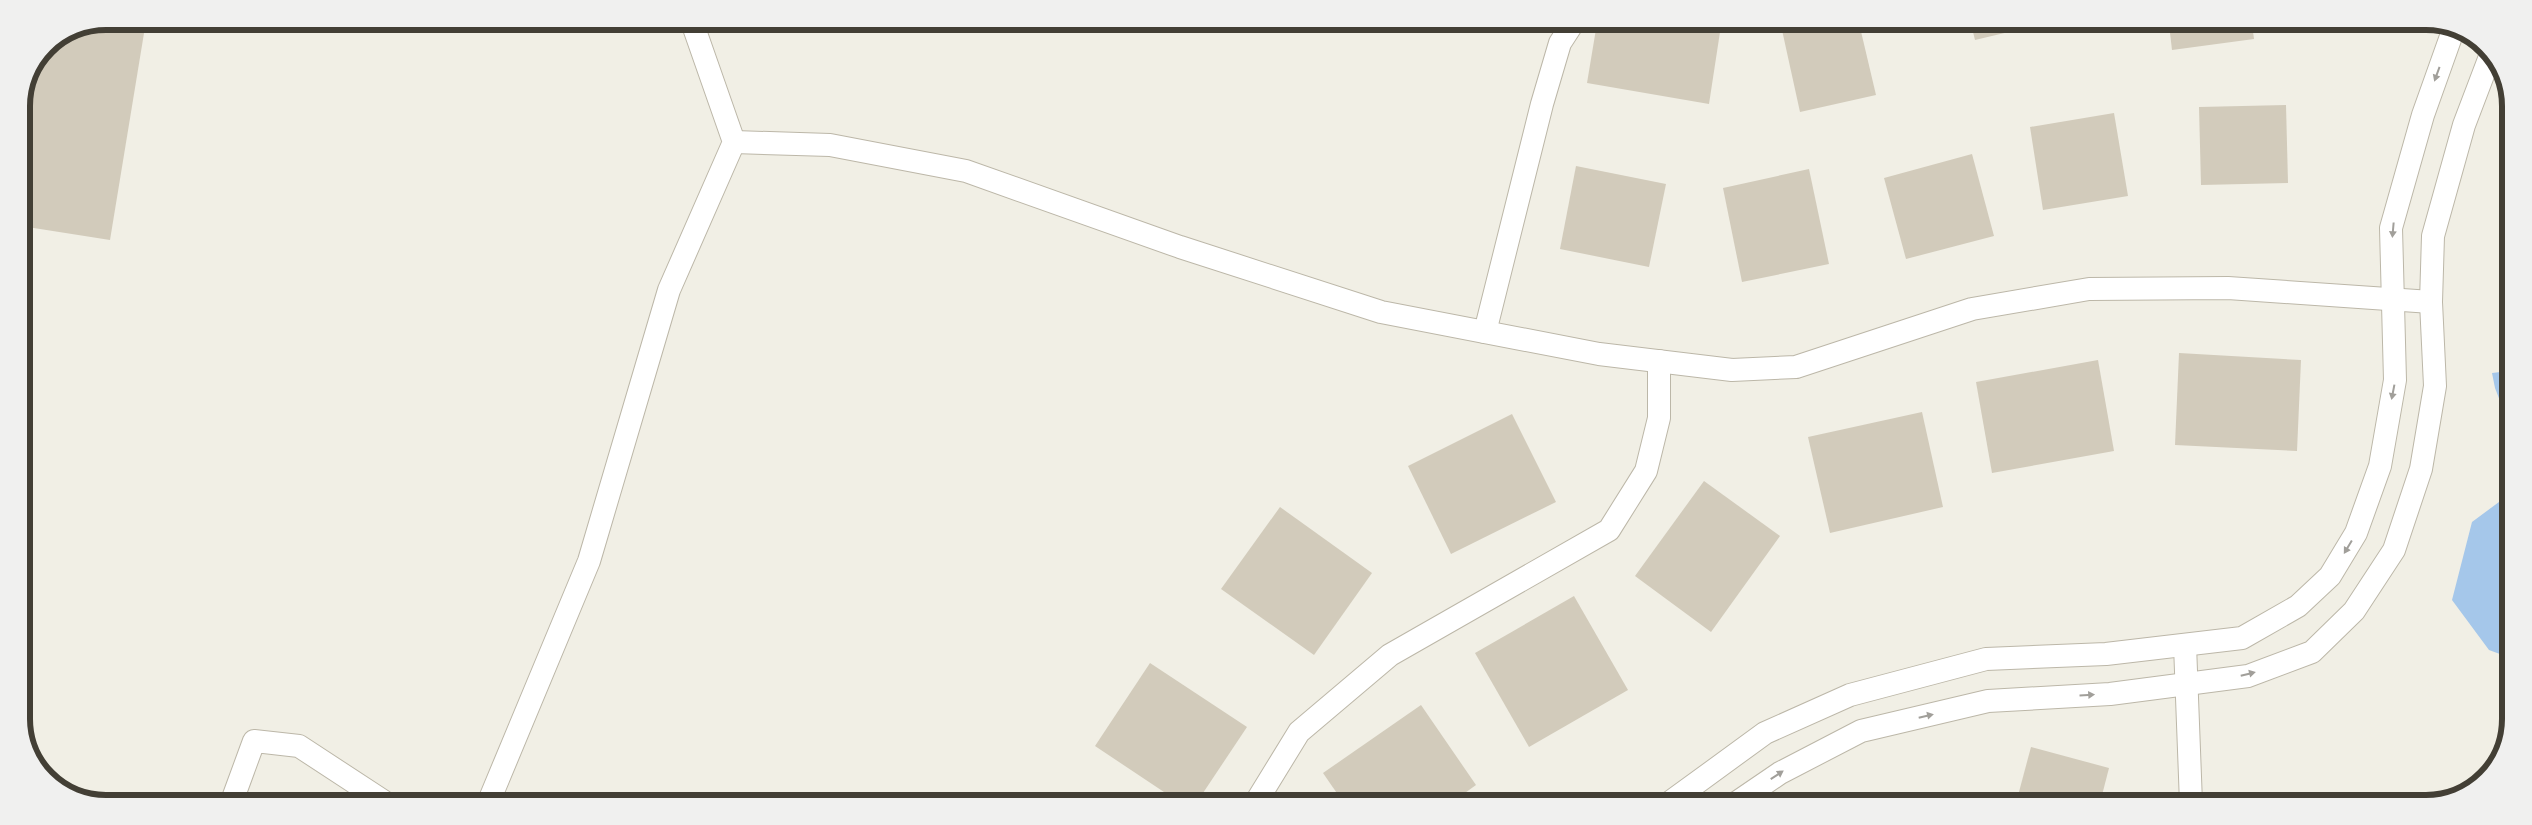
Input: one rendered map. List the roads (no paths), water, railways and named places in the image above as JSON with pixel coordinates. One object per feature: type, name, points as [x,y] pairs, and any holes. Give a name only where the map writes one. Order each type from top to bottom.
[{"type":"lane","points":[[492,795],[589,561],[668,290],[734,142],[695,30]]},
{"type":"lane","points":[[1485,332],[1542,104],[1560,43],[1568,30]]},
{"type":"lane","points":[[1680,795],[1765,733],[1850,695],[1986,659],[2106,654],[2242,638],[2298,606],[2330,576],[2356,533],[2380,466],[2396,380],[2392,228],[2423,115],[2452,35]]},
{"type":"lane","points":[[1747,795],[1780,772],[1861,731],[1988,702],[2110,694],[2248,676],[2312,652],[2354,611],[2394,550],[2421,469],[2435,386],[2431,302],[2433,236],[2464,125],[2488,62]]},
{"type":"lane","points":[[734,142],[830,145],[966,171],[1180,247],[1380,312],[1599,354],[1732,370],[1796,367],[1972,309],[2088,289],[2228,288],[2431,302]]},
{"type":"lane","points":[[1260,795],[1299,732],[1390,655],[1609,530],[1646,471],[1659,418],[1659,361]]},
{"type":"lane","points":[[2185,645],[2191,795]]},
{"type":"lane","points":[[234,795],[254,741],[299,746],[374,795]]},
{"type":"water","points":[[2502,372],[2502,406],[2495,388],[2492,373]]},
{"type":"water","points":[[2502,484],[2502,655],[2489,650],[2452,600],[2472,522],[2499,502]]}]
